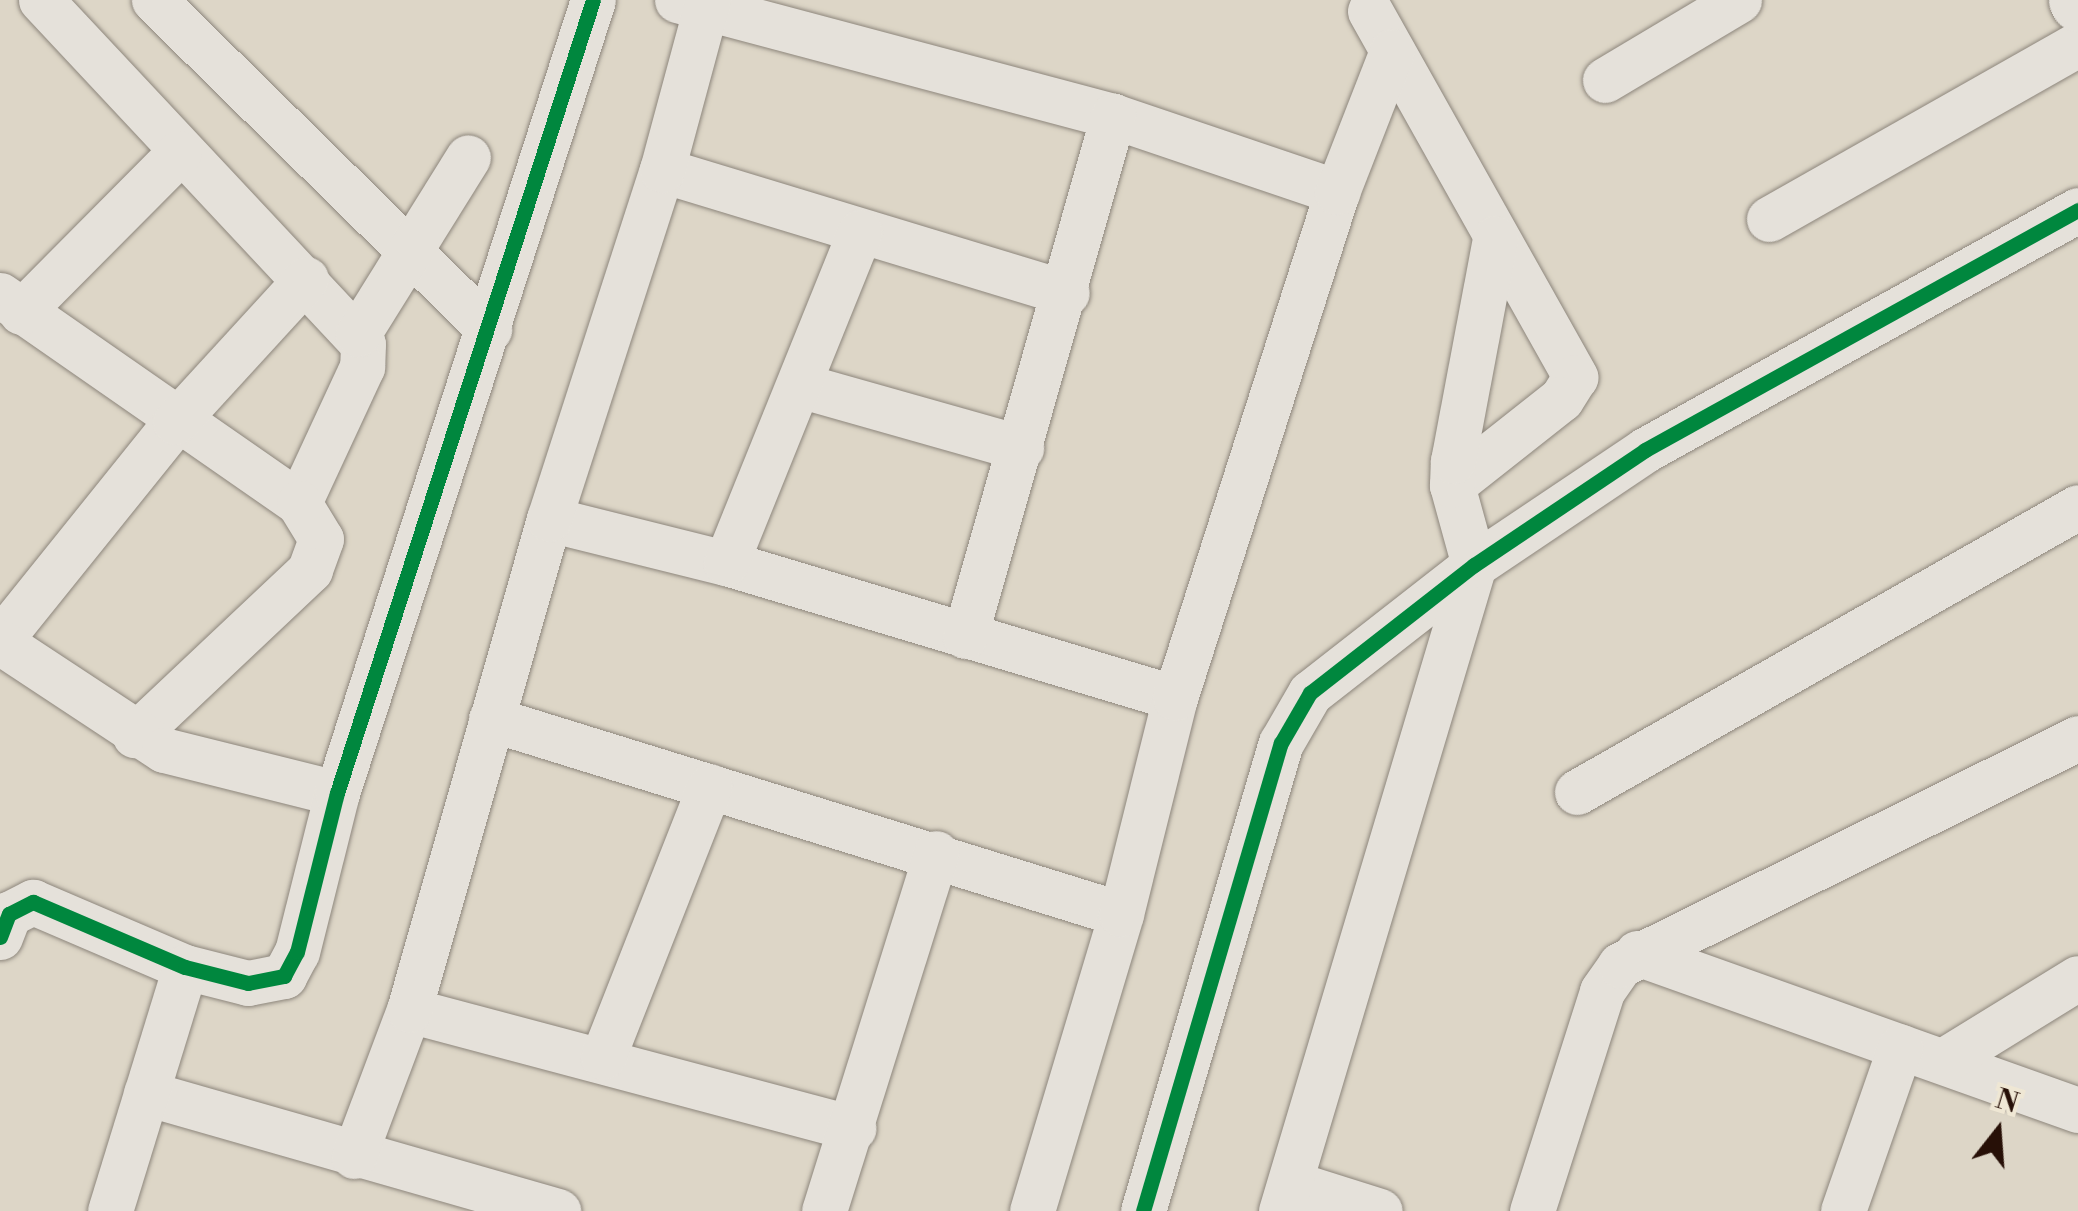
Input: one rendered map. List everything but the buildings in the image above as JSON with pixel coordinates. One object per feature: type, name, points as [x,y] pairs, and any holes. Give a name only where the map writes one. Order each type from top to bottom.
[{"type":"street","points":[[41,0],[179,153],[358,334],[362,367],[299,503]]},
{"type":"street","points":[[154,0],[407,256],[489,329]]},
{"type":"street","points":[[0,937],[9,914],[32,902],[186,967],[248,983],[284,976],[297,952],[337,793],[593,0]]},
{"type":"street","points":[[1605,80],[1739,0]]},
{"type":"street","points":[[354,1156],[409,1010],[549,519],[662,170],[696,3],[1113,116],[1338,192]]},
{"type":"street","points":[[1370,11],[1575,377],[1561,399],[1452,485]]},
{"type":"street","points":[[1769,219],[2078,44]]},
{"type":"street","points":[[1032,1211],[1121,914],[1176,698],[1338,192],[1392,51]]},
{"type":"street","points":[[965,636],[1067,293],[1113,116]]},
{"type":"street","points":[[136,735],[310,570],[322,539],[299,503],[176,422],[11,304],[179,153]]},
{"type":"street","points":[[358,334],[468,157]]},
{"type":"street","points":[[662,170],[1067,293]]},
{"type":"street","points":[[1143,1211],[1292,716],[1310,693],[1474,565],[1646,450],[2078,210]]},
{"type":"street","points":[[726,563],[860,232]]},
{"type":"street","points":[[1380,1211],[1286,1197],[1474,565],[1452,485],[1495,238]]},
{"type":"street","points":[[306,279],[176,422],[0,641],[136,735],[197,760],[337,793]]},
{"type":"street","points":[[799,385],[1021,448]]},
{"type":"street","points":[[1578,792],[2078,507]]},
{"type":"street","points":[[549,519],[726,563],[1176,698]]},
{"type":"street","points":[[491,720],[936,853],[1121,914]]},
{"type":"street","points":[[1532,1211],[1602,991],[1637,954],[2078,738]]},
{"type":"street","points":[[603,1057],[710,786]]},
{"type":"street","points":[[824,1211],[854,1128],[936,853]]},
{"type":"street","points":[[1637,954],[2078,1110]]},
{"type":"street","points":[[110,1211],[186,967]]},
{"type":"street","points":[[1943,1061],[2078,978]]},
{"type":"street","points":[[409,1010],[603,1057],[854,1128]]},
{"type":"street","points":[[1843,1211],[1900,1047]]},
{"type":"street","points":[[146,1093],[354,1156],[558,1211]]},
{"type":"cycle path","points":[[0,937],[9,914],[33,902],[185,967],[248,983],[284,976],[297,952],[337,793],[593,0]]},
{"type":"cycle path","points":[[1143,1211],[1281,743],[1310,693],[1474,565],[1645,450],[2078,210]]}]
